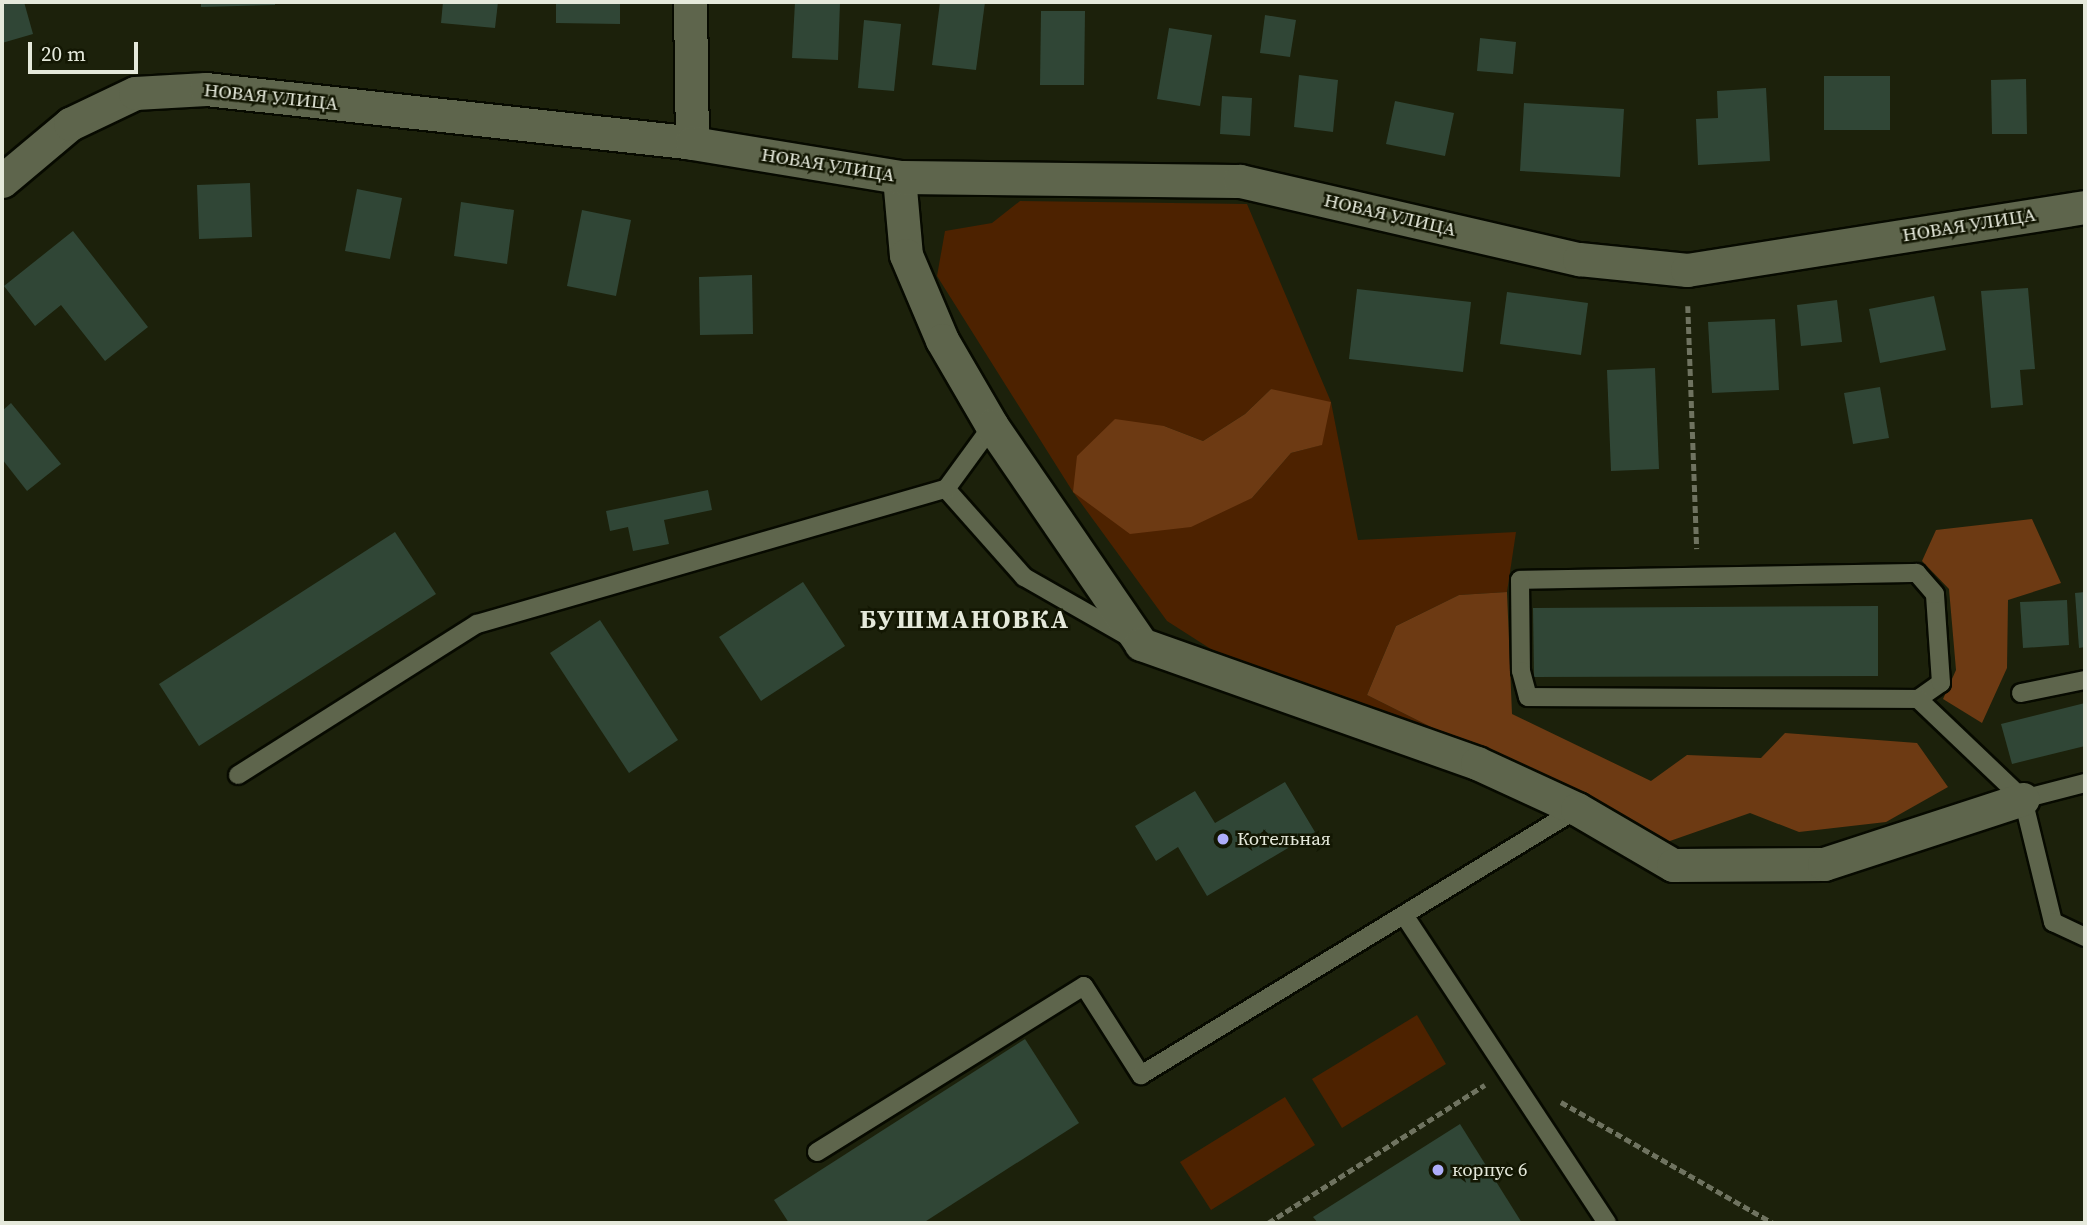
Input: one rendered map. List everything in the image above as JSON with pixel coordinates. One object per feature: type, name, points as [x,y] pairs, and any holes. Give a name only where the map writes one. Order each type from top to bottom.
[{"type":"street","points":[[690,2],[692,143]]},
{"type":"street","name":"НОВАЯ УЛИЦА","points":[[2,181],[69,124],[135,93],[205,89],[692,143],[899,177],[1240,181],[1580,259],[1687,270],[2085,207]]},
{"type":"street","points":[[899,177],[906,255],[942,340],[992,426],[1141,644],[1477,763],[1577,809],[1673,865],[1824,864],[2023,799]]},
{"type":"lane","points":[[238,775],[477,624],[946,489],[992,426]]},
{"type":"lane","points":[[946,489],[1024,577],[1141,644]]},
{"type":"lane","points":[[1917,573],[1935,594],[1941,683],[1918,699],[1528,697],[1521,670],[1520,580],[1917,573]]},
{"type":"lane","points":[[2021,693],[2085,680]]},
{"type":"lane","points":[[1918,699],[2023,799],[2053,922],[2085,937]]},
{"type":"lane","points":[[2023,799],[2085,783]]},
{"type":"lane","points":[[817,1152],[1084,986],[1141,1075],[1577,809]]},
{"type":"lane","points":[[1404,915],[1607,1223]]},
{"type":"path","points":[[1687,270],[1698,576]]},
{"type":"path","points":[[1268,1223],[1507,1071]]},
{"type":"path","points":[[1555,1098],[1773,1223]]},
{"type":"shaded area","points":[[1020,201],[1247,204],[1331,402],[1358,540],[1516,532],[1507,592],[1459,595],[1396,626],[1367,695],[1439,731],[1228,660],[1167,621],[1073,492],[937,276],[945,231],[992,223]],"holes":[[[1271,389],[1321,445],[1291,453],[1252,498],[1164,426],[1203,441],[1245,414]]]},
{"type":"shaded area","points":[[1271,389],[1331,402],[1322,445],[1291,453],[1252,498],[1191,527],[1130,534],[1073,492],[1077,456],[1115,419],[1164,426],[1203,441],[1245,414]]},
{"type":"shaded area","points":[[2032,519],[2061,583],[2008,600],[2007,668],[1982,723],[1943,699],[1956,670],[1949,589],[1922,561],[1936,530]]},
{"type":"shaded area","points":[[1507,592],[1512,714],[1651,781],[1687,755],[1761,758],[1785,733],[1917,743],[1948,787],[1886,822],[1799,832],[1750,813],[1667,842],[1490,750],[1439,731],[1367,695],[1396,626],[1459,595]]},
{"type":"shaded area","points":[[1417,1015],[1446,1064],[1342,1128],[1312,1079]]},
{"type":"shaded area","points":[[1285,1097],[1315,1145],[1211,1210],[1180,1162]]},
{"type":"building","points":[[2,2],[24,2],[33,34],[2,43]]},
{"type":"building","points":[[201,2],[275,2],[275,5],[201,7]]},
{"type":"building","points":[[443,2],[498,2],[495,28],[441,23]]},
{"type":"building","points":[[556,2],[620,2],[620,24],[556,23]]},
{"type":"building","points":[[795,2],[840,2],[838,60],[792,58]]},
{"type":"building","points":[[940,2],[985,2],[976,70],[932,65]]},
{"type":"building","points":[[1041,11],[1085,11],[1084,85],[1040,85]]},
{"type":"building","points":[[1265,15],[1296,20],[1290,57],[1260,53]]},
{"type":"building","points":[[864,20],[901,24],[894,91],[858,88]]},
{"type":"building","points":[[1169,28],[1212,35],[1200,106],[1157,99]]},
{"type":"building","points":[[1480,38],[1516,42],[1513,74],[1477,71]]},
{"type":"building","points":[[1299,75],[1338,80],[1333,132],[1294,127]]},
{"type":"building","points":[[1824,76],[1890,76],[1890,130],[1824,130]]},
{"type":"building","points":[[2026,79],[2027,134],[1992,134],[1991,80]]},
{"type":"building","points":[[1766,88],[1770,161],[1698,165],[1696,119],[1718,118],[1717,91]]},
{"type":"building","points":[[1222,96],[1252,98],[1250,136],[1220,134]]},
{"type":"building","points":[[1395,101],[1454,113],[1445,156],[1386,144]]},
{"type":"building","points":[[1524,103],[1624,109],[1620,177],[1520,171]]},
{"type":"building","points":[[250,183],[252,237],[199,239],[197,185]]},
{"type":"building","points":[[357,189],[402,198],[390,259],[345,251]]},
{"type":"building","points":[[461,202],[514,210],[507,264],[454,256]]},
{"type":"building","points":[[582,210],[631,220],[616,296],[567,286]]},
{"type":"building","points":[[73,231],[148,327],[105,361],[61,305],[35,326],[4,286]]},
{"type":"building","points":[[752,275],[753,334],[700,335],[699,277]]},
{"type":"building","points":[[2028,288],[2035,369],[2020,370],[2023,405],[1991,408],[1981,291]]},
{"type":"building","points":[[1357,289],[1471,302],[1463,372],[1349,359]]},
{"type":"building","points":[[1507,292],[1588,303],[1581,355],[1500,344]]},
{"type":"building","points":[[1934,296],[1946,350],[1880,363],[1869,309]]},
{"type":"building","points":[[1837,300],[1842,342],[1801,346],[1797,305]]},
{"type":"building","points":[[1775,319],[1779,390],[1712,393],[1708,322]]},
{"type":"building","points":[[1655,368],[1659,469],[1611,471],[1607,370]]},
{"type":"building","points":[[1880,387],[1889,438],[1853,444],[1844,393]]},
{"type":"building","points":[[11,403],[61,464],[27,491],[2,459],[2,411]]},
{"type":"building","points":[[708,490],[712,510],[664,520],[669,544],[633,551],[628,527],[610,531],[606,511]]},
{"type":"building","points":[[395,532],[436,594],[199,746],[159,684]]},
{"type":"building","points":[[803,582],[845,646],[761,701],[719,637]]},
{"type":"building","points":[[2085,592],[2085,647],[2079,648],[2075,593]]},
{"type":"building","points":[[2067,600],[2069,645],[2023,648],[2020,602]]},
{"type":"building","points":[[1878,606],[1878,676],[1534,677],[1533,608]]},
{"type":"building","points":[[600,620],[678,740],[629,773],[550,653]]},
{"type":"building","points":[[2085,703],[2085,746],[2012,764],[2001,724]]},
{"type":"building","name":"Котельная","points":[[1285,782],[1315,832],[1207,896],[1178,847],[1156,861],[1135,826],[1195,791],[1215,823]]},
{"type":"building","points":[[1025,1039],[1079,1123],[923,1223],[789,1223],[774,1200]]},
{"type":"building","name":"корпус 6","points":[[1460,1124],[1522,1223],[1318,1223],[1313,1217]]},
{"type":"place","name":"Котельная","points":[[1223,839]]},
{"type":"place","name":"корпус 6","points":[[1438,1170]]},
{"type":"district","name":"БУШМАНОВКА","points":[[965,620]]}]
